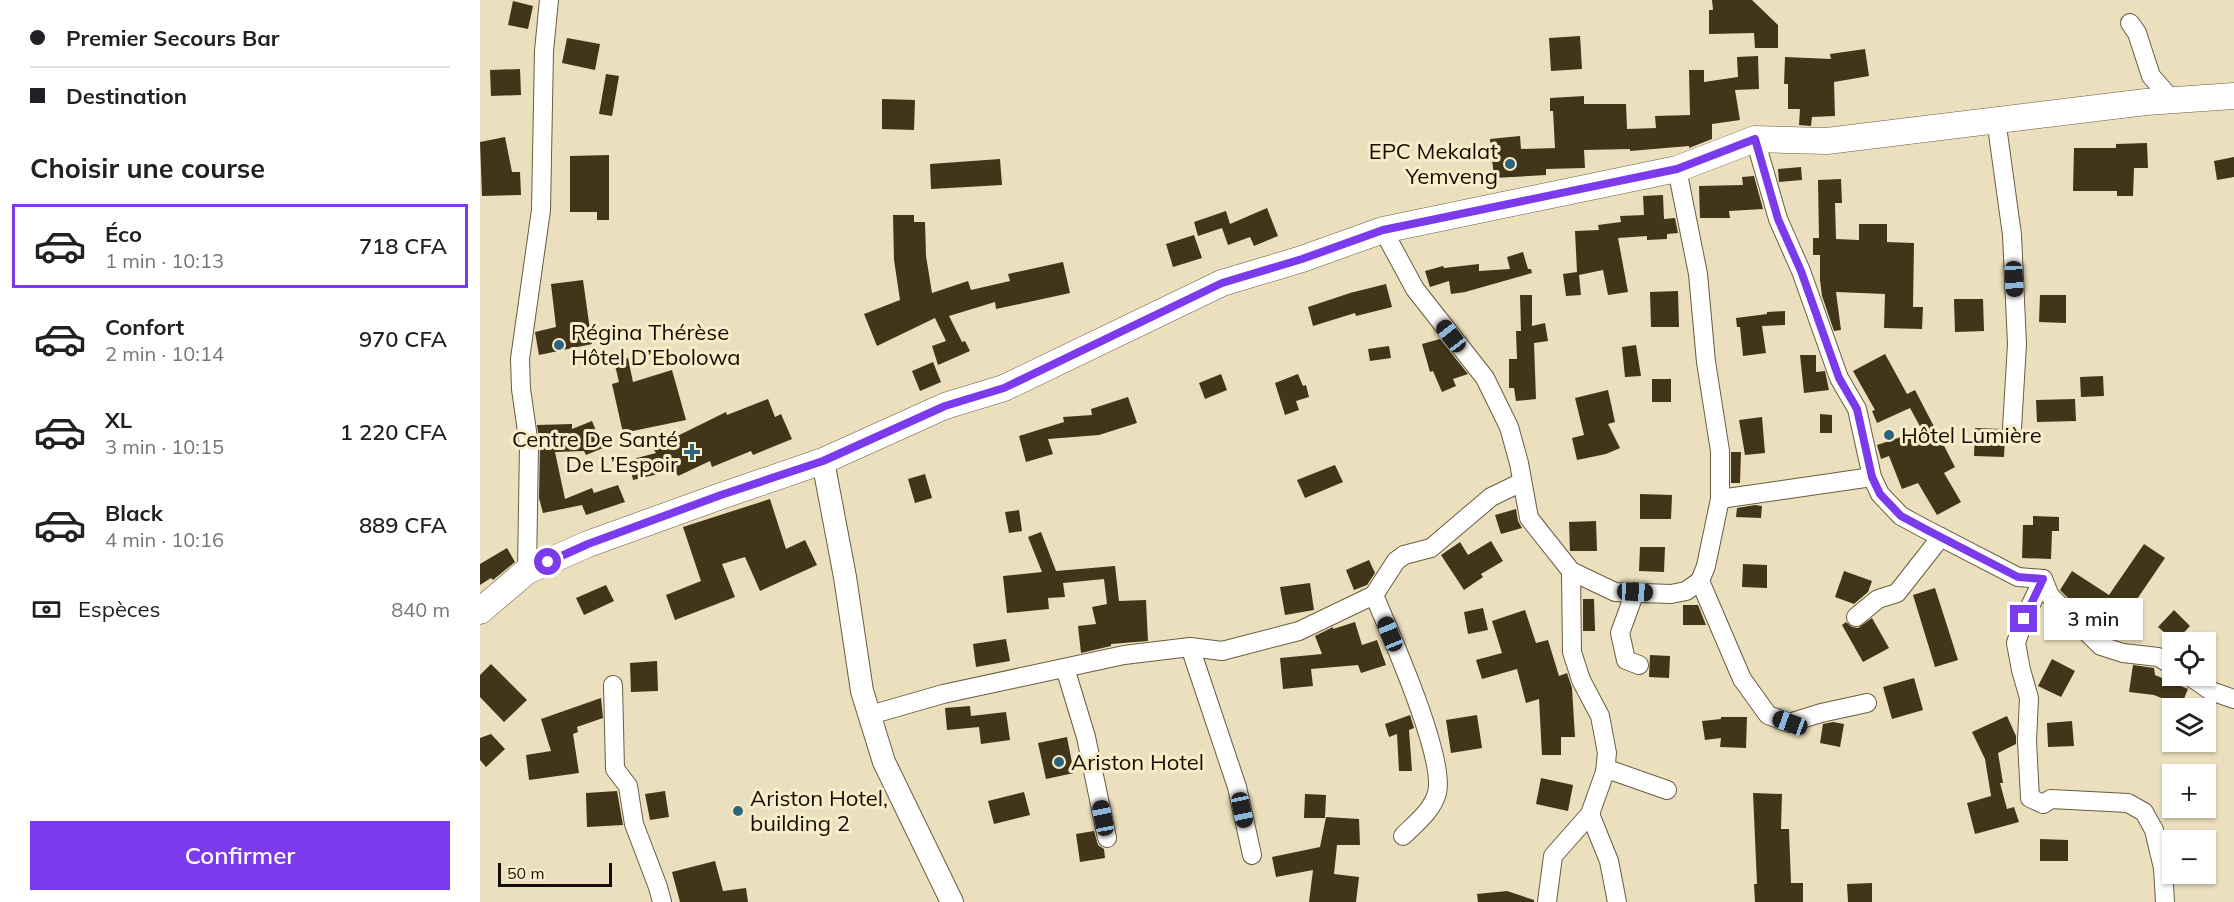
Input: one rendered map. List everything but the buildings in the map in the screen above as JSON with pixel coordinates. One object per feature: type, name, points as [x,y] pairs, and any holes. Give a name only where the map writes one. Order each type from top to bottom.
[{"type":"main road","points":[[480,611],[527,571],[588,544],[721,495],[823,461],[945,406],[1004,388],[1222,283],[1302,259],[1383,230],[1677,169],[1755,139],[1827,141],[1996,119],[2172,100],[2234,96]]},
{"type":"street","points":[[527,571],[529,445],[521,389],[520,359],[541,210],[544,51],[549,0]]},
{"type":"street","points":[[2130,23],[2137,33],[2151,76],[2172,100]]},
{"type":"street","points":[[1996,119],[2013,257],[2017,344],[2012,428]]},
{"type":"street","points":[[1755,139],[1778,219],[1801,271],[1839,378],[1857,409],[1872,477],[1880,494],[1901,516],[1941,537],[2018,577],[2043,579]]},
{"type":"street","points":[[1383,230],[1415,289],[1485,378],[1509,427],[1529,518],[1571,571],[1615,592],[1671,594],[1686,591],[1700,581],[1706,566],[1720,499],[1720,451],[1706,362],[1698,274],[1677,169]]},
{"type":"street","points":[[823,461],[845,577],[862,691],[885,762],[952,902]]},
{"type":"street","points":[[1720,499],[1872,477]]},
{"type":"street","points":[[870,715],[943,694],[1124,655],[1190,647],[1222,651],[1299,631],[1374,595],[1396,561],[1404,555],[1431,548],[1491,497],[1522,482]]},
{"type":"street","points":[[1856,617],[1878,599],[1896,593],[1941,537]]},
{"type":"street","points":[[1547,902],[1553,856],[1590,814],[1605,772],[1607,753],[1599,716],[1581,680],[1572,652],[1571,571]]},
{"type":"street","points":[[2043,579],[2050,596],[2101,646],[2116,652],[2162,659]]},
{"type":"street","points":[[2043,579],[2024,619],[2016,644],[2029,698],[2027,741],[2030,798],[2043,804],[2051,799],[2128,802],[2144,812],[2154,830],[2163,868],[2165,902]]},
{"type":"street","points":[[1700,581],[1742,679],[1768,715],[1790,723],[1821,713],[1867,703]]},
{"type":"street","points":[[1635,592],[1620,633],[1626,660],[1639,665]]},
{"type":"street","points":[[1374,595],[1432,747],[1438,774],[1438,790],[1433,805],[1403,836]]},
{"type":"street","points":[[1190,647],[1237,787],[1252,855]]},
{"type":"street","points":[[1065,668],[1086,737],[1107,838]]},
{"type":"street","points":[[614,685],[615,769],[628,786],[634,824],[662,902]]},
{"type":"street","points":[[2203,686],[2211,692],[2234,699]]},
{"type":"street","points":[[1605,772],[1613,771],[1667,790]]},
{"type":"street","points":[[1590,814],[1609,861],[1617,902]]},
{"type":"place","name":"EPC Mekalat Yemveng","points":[[1510,164]]},
{"type":"place","name":"Régina Thérèse Hôtel D’Ebolowa","points":[[559,345]]},
{"type":"place","name":"Hôtel Lumière","points":[[1889,435]]},
{"type":"place","name":"Centre De Santé De L’Espoir","points":[[692,452]]},
{"type":"place","name":"Ariston Hotel","points":[[1059,762]]},
{"type":"place","name":"Ariston Hotel, building 2","points":[[738,811]]},
{"type":"route","points":[[548,562],[588,544],[721,495],[823,461],[945,406],[1004,388],[1222,283],[1302,259],[1383,230],[1677,169],[1755,139],[1778,219],[1801,271],[1839,378],[1857,409],[1872,477],[1880,494],[1901,516],[1927,530],[2018,577],[2043,579],[2024,619]]}]
